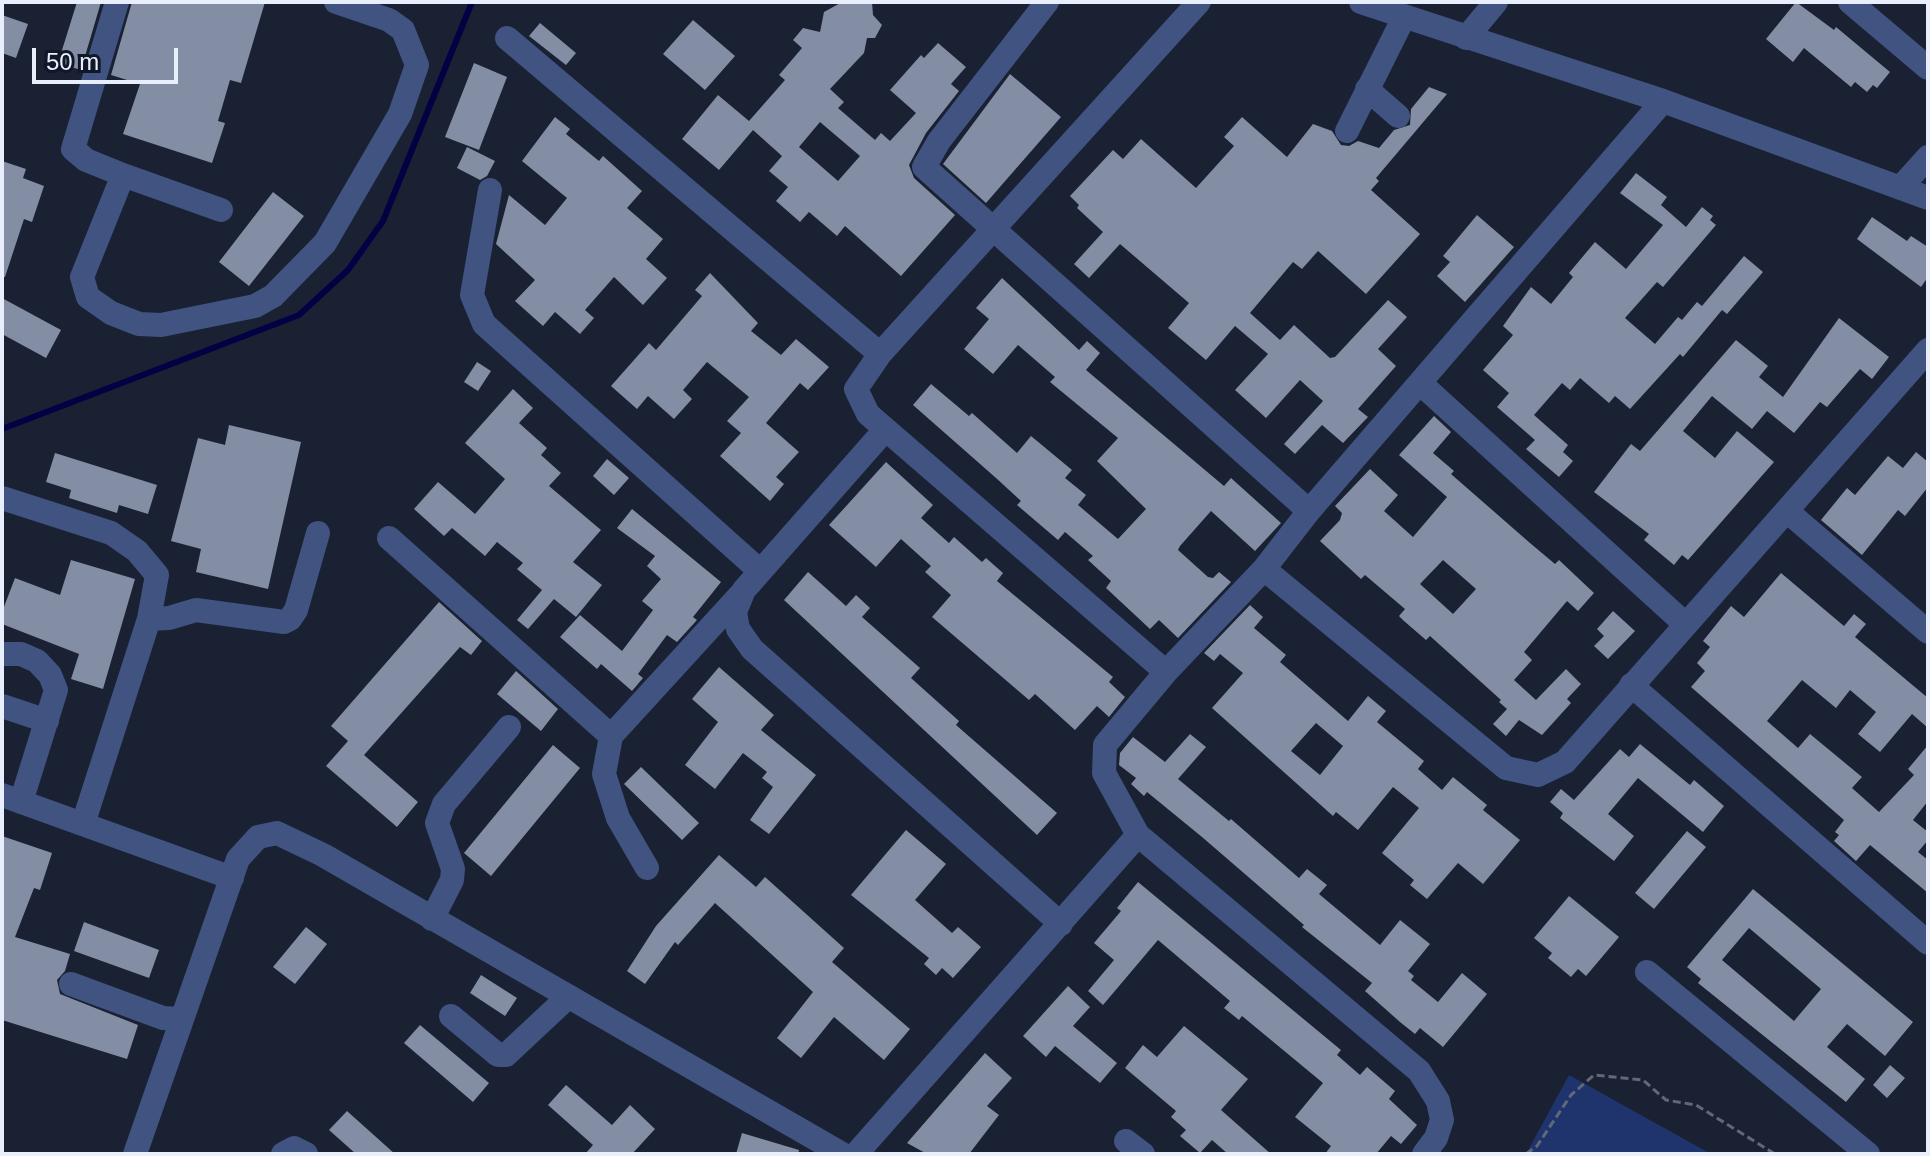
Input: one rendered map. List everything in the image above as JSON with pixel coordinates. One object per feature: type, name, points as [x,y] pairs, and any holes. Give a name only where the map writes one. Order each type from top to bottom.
[{"type":"street","points":[[117,2],[73,149],[86,160],[221,210]]},
{"type":"street","points":[[123,175],[82,277],[88,297],[111,313],[139,324],[161,325],[255,306],[273,296],[339,225],[400,114],[417,65],[403,30],[389,20],[336,2]]},
{"type":"street","points":[[1047,2],[939,141],[924,167],[1309,511]]},
{"type":"street","points":[[1166,672],[884,431],[868,414],[856,389],[880,354],[1199,2]]},
{"type":"street","points":[[1361,2],[1663,101],[1928,198]]},
{"type":"street","points":[[1466,38],[1496,2]]},
{"type":"street","points":[[1850,2],[1928,68]]},
{"type":"street","points":[[1347,131],[1404,17]]},
{"type":"street","points":[[507,38],[880,354]]},
{"type":"street","points":[[1367,89],[1398,116]]},
{"type":"street","points":[[1424,1154],[1436,1138],[1442,1120],[1438,1101],[1419,1071],[1138,835],[1104,773],[1105,745],[1166,672],[1264,569],[1309,511],[1663,101]]},
{"type":"street","points":[[1900,188],[1928,157]]},
{"type":"street","points":[[490,190],[472,295],[484,324],[760,571]]},
{"type":"street","points":[[1264,569],[1506,768],[1538,775],[1565,762],[1684,623],[1788,512],[1928,350]]},
{"type":"street","points":[[1420,383],[1684,623]]},
{"type":"street","points":[[647,868],[618,818],[604,774],[611,736],[884,431]]},
{"type":"street","points":[[2,498],[111,533],[137,551],[157,575],[149,619],[83,824]]},
{"type":"street","points":[[1788,512],[1928,632]]},
{"type":"street","points":[[149,619],[169,618],[196,610],[284,622],[290,619],[296,610],[318,533]]},
{"type":"street","points":[[389,538],[611,736]]},
{"type":"street","points":[[744,590],[735,612],[738,629],[752,649],[1061,924]]},
{"type":"street","points":[[2,654],[21,654],[37,661],[50,675],[56,690],[47,721],[11,799],[232,878]]},
{"type":"street","points":[[1631,685],[1928,943]]},
{"type":"street","points":[[2,706],[47,721]]},
{"type":"street","points":[[432,919],[452,880],[453,869],[437,823],[444,804],[509,727]]},
{"type":"street","points":[[135,1154],[238,859],[251,842],[265,834],[277,833],[323,855],[568,997],[806,1146],[842,1154]]},
{"type":"street","points":[[856,1154],[1138,835]]},
{"type":"street","points":[[1647,972],[1868,1154]]},
{"type":"street","points":[[71,984],[163,1018],[182,1019]]},
{"type":"street","points":[[451,1016],[498,1055],[506,1055],[568,997]]},
{"type":"street","points":[[283,1154],[294,1148],[306,1154]]},
{"type":"path","points":[[1526,1154],[1537,1146],[1571,1095],[1594,1075],[1643,1080],[1666,1100],[1696,1105],[1775,1154]]},
{"type":"shaded area","points":[[1569,1075],[1711,1154],[1526,1154]]},
{"type":"building","points":[[77,2],[101,2],[81,70],[58,63]]},
{"type":"building","points":[[132,2],[265,2],[241,83],[230,80],[218,121],[225,123],[212,163],[123,134],[140,84],[111,75]]},
{"type":"building","points":[[842,2],[872,2],[873,15],[882,25],[875,38],[867,38],[864,53],[830,89],[844,102],[838,108],[875,140],[881,133],[890,141],[916,113],[890,90],[921,55],[924,58],[938,43],[966,67],[951,84],[959,91],[926,133],[909,165],[914,178],[955,215],[901,276],[845,226],[837,236],[809,212],[800,222],[776,201],[788,187],[769,171],[782,156],[753,130],[719,170],[682,139],[718,95],[749,121],[785,80],[779,75],[802,48],[793,40],[803,28],[820,32],[824,12]],"holes":[[[820,122],[860,156],[838,181],[799,147]]]},
{"type":"building","points":[[1796,2],[1834,30],[1836,27],[1890,72],[1877,88],[1873,85],[1867,92],[1855,82],[1851,87],[1804,48],[1793,62],[1766,39]]},
{"type":"building","points":[[2,15],[28,24],[16,58],[2,53]]},
{"type":"building","points":[[693,20],[735,56],[705,90],[663,54]]},
{"type":"building","points":[[540,23],[576,53],[566,65],[529,36]]},
{"type":"building","points":[[474,63],[507,77],[479,150],[445,137]]},
{"type":"building","points":[[1010,74],[1061,117],[986,203],[943,164]]},
{"type":"building","points":[[1429,87],[1447,94],[1376,178],[1379,181],[1371,190],[1420,234],[1366,294],[1318,251],[1302,269],[1293,262],[1250,313],[1280,340],[1294,325],[1330,358],[1335,357],[1388,300],[1407,317],[1378,349],[1396,366],[1358,409],[1368,417],[1343,443],[1322,425],[1295,454],[1284,444],[1323,401],[1300,380],[1266,418],[1235,390],[1268,354],[1235,326],[1206,360],[1168,328],[1189,303],[1120,244],[1089,278],[1074,264],[1103,232],[1077,208],[1079,205],[1070,196],[1113,150],[1123,159],[1141,139],[1196,188],[1234,146],[1224,137],[1242,117],[1287,157],[1313,124],[1332,131],[1341,145],[1349,146],[1358,141],[1379,148],[1394,130],[1410,125],[1411,109]]},
{"type":"building","points":[[555,117],[570,129],[566,134],[599,161],[603,156],[642,191],[627,208],[663,239],[646,259],[667,278],[643,305],[614,277],[585,310],[594,318],[580,334],[555,312],[543,326],[515,301],[535,280],[496,244],[509,195],[545,225],[567,198],[522,161]]},
{"type":"building","points":[[467,147],[495,161],[487,176],[480,180],[457,168]]},
{"type":"building","points":[[2,161],[26,169],[23,178],[44,186],[32,222],[24,219],[5,277],[2,277]]},
{"type":"building","points":[[1636,173],[1667,197],[1661,205],[1686,227],[1702,207],[1713,216],[1710,220],[1716,225],[1663,287],[1657,282],[1625,318],[1655,344],[1678,317],[1682,320],[1697,302],[1702,306],[1744,256],[1763,272],[1727,314],[1722,310],[1683,357],[1680,354],[1630,409],[1615,396],[1609,403],[1580,378],[1570,390],[1562,383],[1534,415],[1568,445],[1563,452],[1573,461],[1559,477],[1526,449],[1535,440],[1497,407],[1509,393],[1483,370],[1513,335],[1503,326],[1531,287],[1551,304],[1573,277],[1569,273],[1595,242],[1626,269],[1663,225],[1620,193]]},
{"type":"building","points":[[273,192],[304,216],[249,286],[219,262]]},
{"type":"building","points":[[1477,215],[1514,247],[1465,302],[1437,276],[1450,262],[1443,256]]},
{"type":"building","points":[[1872,217],[1907,241],[1911,236],[1928,247],[1928,277],[1921,287],[1857,239]]},
{"type":"building","points":[[710,273],[758,323],[751,331],[781,355],[796,339],[829,367],[808,390],[800,383],[766,423],[799,452],[776,477],[784,484],[770,501],[720,456],[741,433],[727,421],[749,397],[707,362],[683,390],[692,399],[674,419],[648,396],[637,409],[611,386],[649,343],[656,350],[702,296],[695,290]]},
{"type":"building","points":[[1002,278],[1079,350],[1087,341],[1100,353],[1086,370],[1224,486],[1231,478],[1281,523],[1255,551],[1211,511],[1178,550],[1208,577],[1213,578],[1219,572],[1231,582],[1178,638],[1159,620],[1150,629],[1106,588],[1111,581],[1088,560],[1093,556],[1065,532],[1058,540],[1017,505],[1021,501],[913,405],[931,384],[969,416],[972,413],[1017,453],[1031,436],[1072,470],[1065,478],[1086,495],[1078,505],[1118,539],[1146,509],[1097,461],[1118,438],[1050,382],[1055,377],[1018,345],[993,374],[964,349],[989,319],[976,308]]},
{"type":"building","points":[[2,298],[61,330],[46,358],[2,334]]},
{"type":"building","points":[[1839,318],[1889,357],[1872,379],[1860,369],[1827,407],[1820,402],[1794,433],[1767,411],[1752,429],[1712,396],[1683,431],[1715,458],[1737,431],[1774,462],[1688,560],[1682,555],[1674,565],[1644,540],[1649,534],[1594,492],[1631,444],[1640,451],[1736,340],[1768,366],[1759,377],[1783,397]]},
{"type":"building","points":[[477,362],[491,371],[478,391],[464,382]]},
{"type":"building","points":[[513,389],[533,408],[519,423],[547,448],[541,455],[561,473],[549,486],[601,530],[573,562],[602,585],[576,617],[554,599],[528,629],[517,620],[542,590],[517,569],[523,563],[497,542],[485,556],[452,528],[444,536],[414,509],[438,482],[475,514],[505,479],[465,443]]},
{"type":"building","points":[[1434,416],[1451,432],[1433,453],[1454,471],[1451,474],[1555,564],[1559,560],[1594,593],[1578,611],[1567,601],[1524,652],[1532,660],[1514,680],[1536,700],[1566,669],[1581,684],[1567,699],[1571,703],[1542,735],[1519,720],[1506,736],[1493,724],[1507,709],[1499,702],[1501,700],[1430,636],[1426,640],[1404,621],[1399,616],[1405,609],[1365,575],[1361,579],[1320,541],[1340,520],[1342,513],[1335,506],[1370,469],[1398,495],[1384,511],[1413,537],[1447,497],[1399,455]],"holes":[[[1443,560],[1476,589],[1453,614],[1420,584]]]},
{"type":"building","points":[[229,425],[301,442],[268,589],[196,572],[201,549],[171,541],[198,438],[225,445]]},
{"type":"building","points":[[1916,452],[1928,462],[1928,487],[1905,516],[1898,510],[1862,555],[1821,520],[1847,488],[1855,495],[1888,456],[1903,468]]},
{"type":"building","points":[[55,453],[157,485],[148,514],[119,505],[117,513],[69,498],[71,490],[46,482]]},
{"type":"building","points":[[607,459],[629,478],[614,495],[593,476]]},
{"type":"building","points":[[886,462],[933,505],[921,518],[949,543],[954,537],[982,562],[986,558],[1003,573],[997,581],[1113,677],[1109,682],[1125,697],[1109,717],[1097,706],[1075,730],[1035,694],[1029,700],[932,617],[951,595],[925,572],[931,566],[901,539],[876,567],[829,525]]},
{"type":"building","points":[[632,509],[721,582],[693,617],[697,620],[677,642],[667,635],[638,674],[643,678],[632,691],[601,664],[597,669],[560,637],[580,615],[622,651],[653,610],[642,601],[661,579],[647,566],[655,556],[617,528]]},
{"type":"building","points":[[71,560],[135,579],[103,689],[71,679],[79,654],[2,624],[2,612],[15,578],[60,595]]},
{"type":"building","points":[[808,572],[846,606],[856,595],[870,608],[862,617],[920,668],[911,678],[959,721],[956,725],[1057,813],[1037,835],[784,600]]},
{"type":"building","points":[[1781,573],[1844,626],[1854,614],[1866,624],[1855,637],[1928,698],[1928,728],[1912,714],[1880,752],[1858,734],[1876,712],[1850,690],[1836,708],[1802,680],[1767,721],[1798,748],[1810,734],[1862,777],[1852,788],[1879,812],[1914,775],[1908,769],[1928,745],[1928,801],[1913,820],[1928,832],[1928,840],[1918,852],[1928,860],[1928,893],[1870,845],[1856,861],[1834,841],[1839,835],[1835,832],[1844,820],[1691,687],[1705,671],[1697,663],[1710,647],[1703,641],[1731,606],[1744,617]]},
{"type":"building","points":[[439,602],[482,641],[471,655],[460,647],[364,755],[418,802],[397,827],[326,766],[348,741],[331,726]]},
{"type":"building","points":[[1250,605],[1263,617],[1254,628],[1286,655],[1280,662],[1348,721],[1368,696],[1386,711],[1377,722],[1424,761],[1418,769],[1442,790],[1453,777],[1487,805],[1483,810],[1520,840],[1483,884],[1458,863],[1427,899],[1410,885],[1414,880],[1382,853],[1419,808],[1393,787],[1358,830],[1336,812],[1333,816],[1212,708],[1243,673],[1220,654],[1214,661],[1204,653]],"holes":[[[1316,723],[1343,746],[1320,775],[1291,751]]]},
{"type":"building","points":[[1613,611],[1635,631],[1608,659],[1594,646],[1604,636],[1597,629]]},
{"type":"building","points":[[719,667],[774,715],[761,730],[816,775],[769,834],[750,820],[773,787],[762,778],[767,772],[743,753],[715,789],[685,765],[718,722],[692,699]]},
{"type":"building","points":[[516,671],[558,709],[541,731],[497,694]]},
{"type":"building","points":[[1190,734],[1206,747],[1178,779],[1229,821],[1231,819],[1299,878],[1307,869],[1327,885],[1319,894],[1380,945],[1400,920],[1430,944],[1408,971],[1414,976],[1411,980],[1438,1002],[1462,973],[1487,994],[1443,1047],[1420,1028],[1415,1034],[1400,1022],[1365,991],[1372,983],[1302,927],[1304,925],[1202,837],[1147,792],[1144,796],[1131,784],[1136,778],[1119,765],[1120,753],[1133,737],[1165,762]]},
{"type":"building","points":[[1640,744],[1690,785],[1694,780],[1724,806],[1703,832],[1638,778],[1608,814],[1634,836],[1614,861],[1560,818],[1563,813],[1550,802],[1561,789],[1574,800],[1620,749],[1629,757]]},
{"type":"building","points":[[553,745],[580,768],[491,876],[464,853]]},
{"type":"building","points":[[641,767],[699,823],[682,840],[624,784]]},
{"type":"building","points":[[906,830],[946,864],[915,900],[952,933],[958,927],[981,947],[953,978],[942,968],[936,975],[924,964],[929,958],[851,895]]},
{"type":"building","points":[[1687,831],[1706,847],[1654,909],[1635,893]]},
{"type":"building","points":[[2,836],[52,853],[40,890],[34,888],[15,937],[70,954],[65,971],[57,980],[60,994],[138,1025],[127,1059],[2,1020]]},
{"type":"building","points":[[719,855],[756,887],[765,877],[844,948],[832,962],[910,1029],[884,1060],[834,1017],[801,1058],[777,1038],[813,992],[715,903],[678,945],[675,942],[645,984],[627,971],[656,926]]},
{"type":"building","points":[[1138,882],[1341,1050],[1337,1055],[1360,1075],[1367,1067],[1395,1091],[1389,1099],[1417,1125],[1401,1144],[1391,1136],[1376,1154],[1325,1154],[1331,1146],[1295,1117],[1323,1083],[1242,1016],[1239,1020],[1224,1008],[1230,1001],[1158,940],[1103,1005],[1088,991],[1114,960],[1094,943],[1121,911],[1117,908]]},
{"type":"building","points":[[1753,889],[1913,1022],[1885,1056],[1847,1024],[1827,1047],[1865,1079],[1846,1102],[1698,983],[1701,979],[1687,967]],"holes":[[[1749,928],[1821,989],[1794,1021],[1722,960]]]},
{"type":"building","points":[[1569,896],[1619,937],[1586,976],[1578,969],[1571,977],[1548,958],[1552,953],[1534,938]]},
{"type":"building","points":[[84,922],[159,950],[149,978],[74,951]]},
{"type":"building","points":[[306,927],[327,944],[295,984],[273,967]]},
{"type":"building","points":[[481,975],[517,998],[505,1016],[470,993]]},
{"type":"building","points":[[1068,986],[1090,1007],[1073,1026],[1117,1063],[1100,1083],[1055,1046],[1046,1057],[1023,1036]]},
{"type":"building","points":[[420,1025],[489,1083],[473,1102],[404,1043]]},
{"type":"building","points":[[1184,1026],[1248,1079],[1221,1110],[1271,1154],[1228,1154],[1212,1140],[1200,1153],[1180,1136],[1186,1130],[1171,1117],[1176,1111],[1125,1068],[1143,1045],[1157,1057]]},
{"type":"building","points":[[985,1053],[1012,1078],[987,1106],[999,1115],[969,1154],[927,1154],[907,1143]]},
{"type":"building","points":[[1890,1065],[1905,1078],[1887,1098],[1873,1085]]},
{"type":"building","points":[[566,1085],[612,1125],[630,1105],[655,1129],[632,1154],[585,1154],[593,1145],[548,1105]]},
{"type":"building","points":[[347,1111],[395,1154],[356,1154],[329,1130]]},
{"type":"building","points":[[742,1133],[799,1150],[798,1154],[736,1154]]},
{"type":"waterway","points":[[2,429],[299,315],[348,270],[383,221],[472,2]]}]
